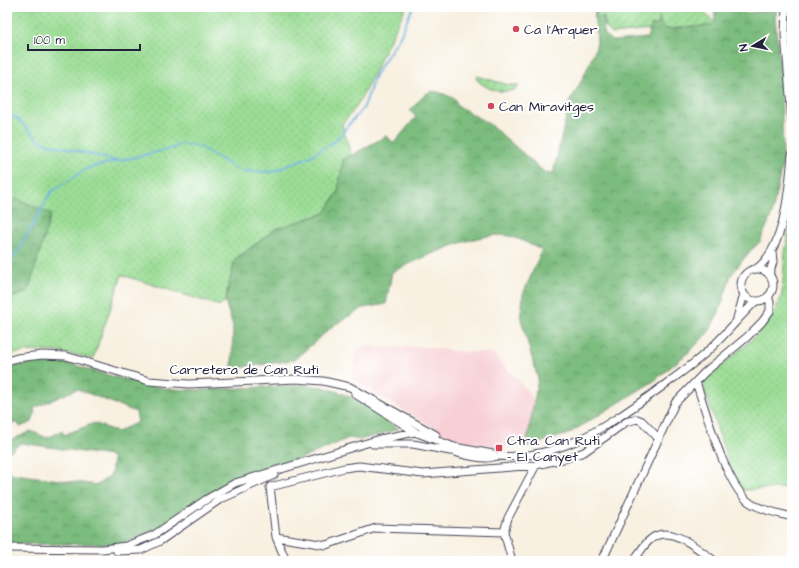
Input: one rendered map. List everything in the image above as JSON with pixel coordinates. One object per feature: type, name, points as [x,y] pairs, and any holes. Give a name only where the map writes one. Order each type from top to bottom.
[{"type":"street","points":[[786,7],[785,34],[792,120]]},
{"type":"street","points":[[758,301],[768,296],[772,287],[769,275],[772,262],[772,252],[785,208],[792,155]]},
{"type":"street","points":[[764,319],[765,308],[758,301],[749,299],[744,294],[741,287],[742,279],[746,273],[756,269],[772,252]]},
{"type":"street","points":[[756,269],[762,270],[769,275]]},
{"type":"street","name":"Carretera de Can Ruti","points":[[737,320],[744,294]]},
{"type":"street","points":[[602,561],[675,403],[696,382],[747,337],[764,319],[770,311],[768,296]]},
{"type":"street","name":"Carretera de Can Ruti","points":[[415,432],[454,447],[495,456],[522,456],[543,453],[577,442],[599,430],[698,359],[758,301]]},
{"type":"street","name":"Carretera de Can Ruti","points":[[7,361],[42,355],[66,356],[149,381],[189,384],[296,379],[323,381],[350,387],[376,400],[432,433],[471,450]]},
{"type":"street","points":[[696,382],[725,465],[738,491],[750,503],[767,510],[792,517]]},
{"type":"street","name":"Carretera de Can Ruti","points":[[340,386],[415,432],[453,452],[492,459],[495,456]]},
{"type":"street","points":[[286,561],[276,537],[270,487],[344,468],[360,466],[423,474],[536,465],[567,458],[584,452],[631,420],[642,421],[659,439]]},
{"type":"street","points":[[7,548],[103,549],[119,551],[141,550],[162,540],[214,504],[240,489],[283,470],[369,444],[380,439],[415,432]]},
{"type":"street","points":[[369,444],[413,444],[453,452]]},
{"type":"street","points":[[512,561],[504,532],[508,518],[536,465]]},
{"type":"street","points":[[103,549],[135,543],[154,535],[207,499],[240,481],[272,471],[283,470]]},
{"type":"street","points":[[214,504],[221,495],[240,481]]},
{"type":"street","points":[[162,540],[164,535],[188,517],[190,511]]},
{"type":"street","points":[[276,537],[326,545],[376,528],[504,532]]},
{"type":"street","points":[[633,561],[651,539],[659,535],[669,534],[677,537],[715,561]]},
{"type":"street","points":[[135,543],[140,544],[156,539],[162,540]]},
{"type":"shaded area","points":[[367,345],[382,348],[419,346],[451,351],[492,353],[527,390],[537,406],[526,447],[492,447],[448,436],[351,378],[357,348]]},
{"type":"green space","points":[[7,7],[406,7],[362,97],[354,110],[342,124],[351,155],[343,160],[338,192],[325,213],[276,229],[235,259],[225,301],[220,306],[122,275],[93,359],[50,351],[7,355],[7,299],[28,292],[16,198],[7,207]]},
{"type":"green space","points":[[596,7],[598,7],[596,14],[598,18],[602,16],[605,25],[603,27],[605,35],[612,41],[647,38],[651,25],[657,25],[659,23],[659,16],[662,25],[667,29],[712,25],[715,21],[714,7],[741,7],[746,13],[777,9],[775,18],[781,79],[783,160],[772,214],[760,242],[750,251],[731,275],[719,312],[708,333],[691,350],[654,381],[568,434],[526,447],[538,379],[521,319],[523,294],[542,250],[517,238],[500,235],[486,236],[469,240],[392,272],[386,304],[363,308],[334,325],[294,360],[232,369],[233,326],[225,301],[235,260],[275,229],[325,213],[338,192],[343,160],[386,136],[394,143],[416,117],[410,111],[425,95],[430,92],[439,92],[455,99],[457,105],[492,126],[544,172],[553,174],[570,100],[586,71],[596,46],[597,41],[594,14]]},
{"type":"green space","points":[[598,7],[704,7],[705,14],[715,22],[712,25],[667,29],[661,24],[659,16],[659,24],[651,25],[651,30],[612,34],[607,29],[604,17],[603,19],[602,16],[598,18],[596,14]]},
{"type":"green space","points":[[477,76],[509,85],[519,85],[515,90],[505,92],[494,90],[480,83],[476,79]]},
{"type":"green space","points":[[16,198],[51,214],[28,292],[7,299],[7,207]]},
{"type":"green space","points":[[792,211],[792,484],[782,488],[743,490],[730,467],[702,383],[759,333],[776,309],[782,294],[785,252]]},
{"type":"green space","points":[[41,361],[64,362],[115,377],[167,389],[200,390],[302,385],[323,387],[365,403],[389,419],[388,422],[399,429],[360,440],[349,438],[310,455],[237,481],[157,531],[154,530],[141,536],[141,538],[119,544],[7,544],[7,473],[97,485],[111,475],[113,459],[111,456],[21,443],[7,454],[7,442],[31,431],[47,438],[62,431],[64,435],[94,423],[117,432],[138,422],[136,412],[77,389],[34,408],[35,413],[32,422],[20,427],[17,422],[7,426],[7,368]]},
{"type":"waterway","points":[[7,266],[20,248],[51,192],[88,168],[174,148],[179,144],[198,146],[240,171],[272,172],[311,156],[335,141],[364,107],[375,75],[399,38],[413,7]]},
{"type":"waterway","points":[[7,114],[18,119],[41,142],[117,161]]},
{"type":"place","name":"Ca l'Arquer","points":[[516,29]]},
{"type":"place","name":"Can Miravitges","points":[[491,106]]},
{"type":"place","name":"Ctra. Can Ruti - El Canyet","points":[[499,448]]}]
